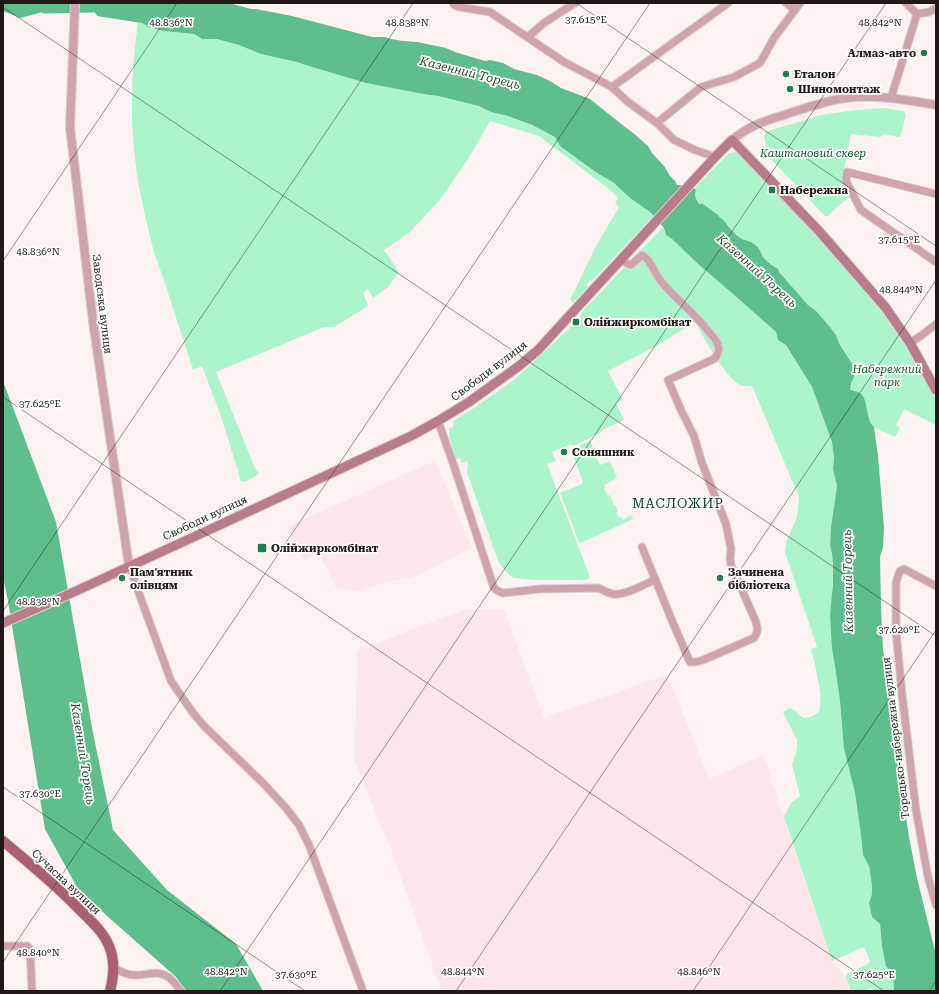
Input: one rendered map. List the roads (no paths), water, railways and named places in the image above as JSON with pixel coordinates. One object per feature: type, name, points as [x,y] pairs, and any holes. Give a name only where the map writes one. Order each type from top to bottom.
[{"type":"main road","name":"Свободи вулиця","points":[[5,622],[76,591],[411,436],[469,402],[519,366],[538,350],[732,140]]},
{"type":"main road","points":[[732,140],[819,231],[886,308],[910,343],[936,390]]},
{"type":"main road","name":"Сучасна вулиця","points":[[3,841],[58,888],[105,938],[112,956],[113,967],[110,991]]},
{"type":"street","name":"Заводська вулиця","points":[[75,3],[70,127],[93,322],[129,566]]},
{"type":"street","points":[[453,3],[459,7],[490,12],[564,62],[612,87],[628,102],[657,123],[674,140],[715,157]]},
{"type":"street","points":[[528,37],[544,23],[575,3]]},
{"type":"street","points":[[612,87],[728,3]]},
{"type":"street","points":[[786,3],[795,10]]},
{"type":"street","points":[[657,123],[701,87],[734,77],[760,63],[774,38],[800,3]]},
{"type":"street","points":[[906,3],[917,14]]},
{"type":"street","points":[[917,14],[929,12],[936,8]]},
{"type":"street","points":[[891,98],[917,14]]},
{"type":"street","name":"Свободи вулиця","points":[[732,140],[742,132],[769,120],[810,106],[845,98],[891,98],[936,105]]},
{"type":"street","points":[[936,194],[847,172],[846,180],[861,210],[936,262]]},
{"type":"street","points":[[622,258],[626,263],[631,265],[642,255],[646,258],[660,280],[672,294],[703,324],[718,345],[718,354],[714,359],[668,380],[694,436],[702,463],[726,524],[731,549],[731,566],[756,622],[757,633],[754,638],[703,660],[690,662],[642,547]]},
{"type":"street","points":[[910,343],[936,324]]},
{"type":"street","points":[[438,421],[494,588],[498,591],[598,588],[612,594],[618,594],[655,580]]},
{"type":"street","points":[[129,566],[172,681],[193,713],[205,727],[286,808],[299,825],[309,845],[363,991]]},
{"type":"street","name":"Торецько-набережна вулиця","points":[[936,586],[904,569],[900,571],[896,583],[898,654],[916,810],[928,877],[936,905]]},
{"type":"street","points":[[3,946],[27,946],[30,949],[32,991]]},
{"type":"street","points":[[113,967],[124,973],[132,975],[154,973],[164,974],[181,991]]},
{"type":"water","points":[[3,3],[48,4],[43,12],[20,18],[3,11]]},
{"type":"water","points":[[106,3],[229,3],[251,9],[292,16],[372,37],[385,37],[446,48],[485,61],[490,60],[503,63],[514,69],[537,75],[561,88],[590,99],[632,132],[648,146],[677,185],[689,185],[696,190],[695,193],[699,204],[703,204],[718,215],[739,237],[756,245],[764,259],[778,269],[808,305],[816,311],[830,327],[852,364],[854,377],[850,390],[859,392],[863,396],[869,419],[874,427],[884,528],[883,547],[880,557],[883,650],[896,727],[897,748],[901,766],[900,779],[909,837],[917,878],[936,955],[936,991],[894,991],[893,974],[886,966],[880,924],[872,917],[869,903],[872,894],[872,885],[869,866],[863,855],[855,793],[844,749],[840,701],[832,649],[830,615],[833,564],[830,545],[837,486],[833,469],[834,458],[832,442],[812,387],[786,345],[778,340],[776,332],[666,235],[664,228],[650,212],[630,198],[614,183],[597,173],[560,146],[555,137],[532,125],[508,116],[491,112],[479,106],[438,96],[366,83],[297,62],[261,54],[239,45],[217,39],[202,39],[194,34],[164,31],[151,28],[142,23],[97,16],[92,7]]},
{"type":"water","points":[[3,381],[56,522],[92,728],[113,830],[167,890],[236,944],[263,991],[186,991],[176,977],[79,891],[45,829],[3,577]]},
{"type":"waterway","name":"Казенний Торець","points":[[43,3],[45,8],[92,7],[118,3]]},
{"type":"place","name":"Алмаз-авто","points":[[924,53]]},
{"type":"place","name":"Еталон","points":[[786,74]]},
{"type":"place","name":"Шиномонтаж","points":[[790,89]]},
{"type":"place","name":"Набережна","points":[[772,190]]},
{"type":"place","name":"Олійжиркомбінат","points":[[576,322]]},
{"type":"place","name":"Соняшник","points":[[564,452]]},
{"type":"place","name":"Олійжиркомбiнат","points":[[262,548]]},
{"type":"place","name":"Пам'ятник олівцям","points":[[122,578]]},
{"type":"place","name":"Зачинена бібліотека","points":[[720,578]]},
{"type":"district","name":"МАСЛОЖИР","points":[[678,503]]},
{"type":"park label","name":"Каштановий сквер","points":[[813,153]]},
{"type":"park label","name":"Набережний парк","points":[[887,375]]}]
